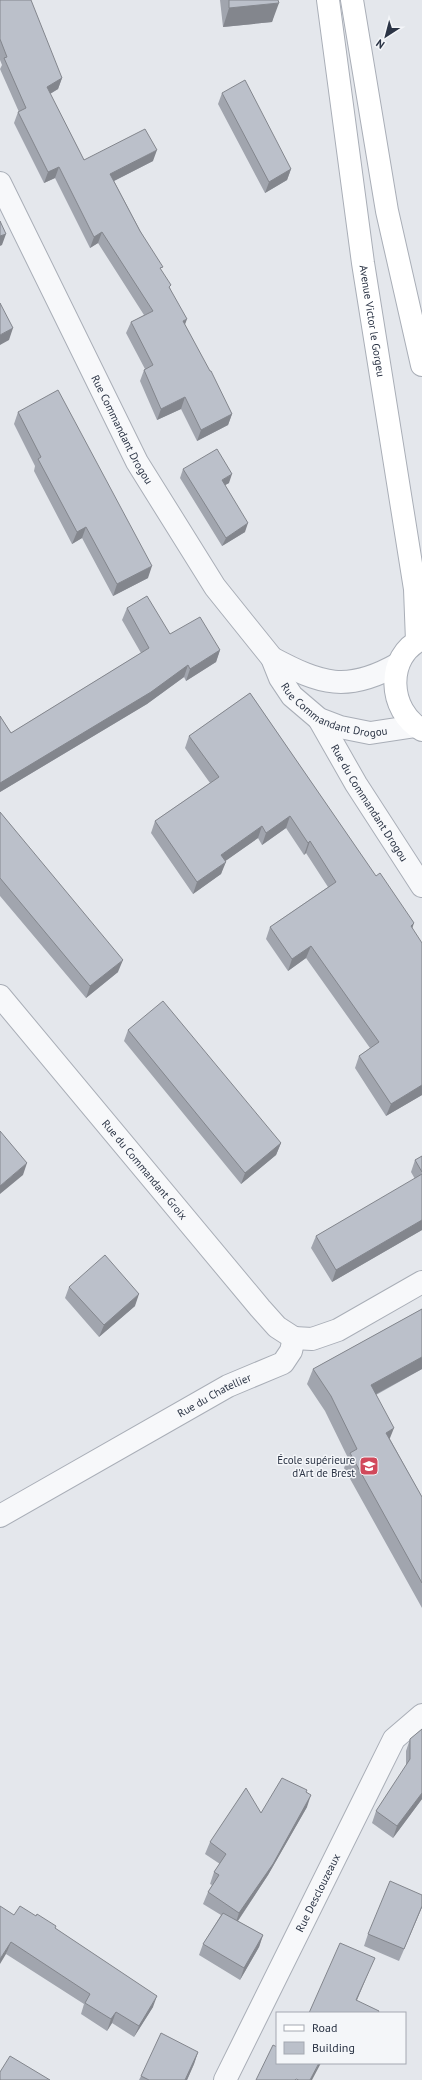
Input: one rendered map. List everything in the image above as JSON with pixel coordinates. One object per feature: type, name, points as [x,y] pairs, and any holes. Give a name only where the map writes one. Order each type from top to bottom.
[{"type":"main road","name":"Avenue Victor le Gorgeu","points":[[328,0],[364,263],[415,589],[419,640]]},
{"type":"main road","points":[[352,0],[387,212],[422,365]]},
{"type":"main road","points":[[419,640],[406,651],[398,664],[395,681],[396,698],[404,714],[419,728]]},
{"type":"street","name":"Rue Commandant Drogou","points":[[0,183],[137,462],[215,586],[272,658],[280,678],[292,696],[319,720],[340,727],[370,733],[419,728]]},
{"type":"street","name":"Rue Commandant Drogou","points":[[272,658],[299,672],[328,682],[355,682],[379,675],[398,664]]},
{"type":"street","name":"Rue du Commandant Drogou","points":[[319,720],[356,784],[422,886]]},
{"type":"street","name":"Rue du Commandant Groix","points":[[0,996],[264,1313],[277,1328],[294,1338]]},
{"type":"street","points":[[294,1338],[312,1339],[338,1330],[422,1282]]},
{"type":"street","name":"Rue du Chatellier","points":[[0,1516],[228,1386],[283,1363],[291,1351],[294,1338]]},
{"type":"street","name":"Rue Desclouzeaux","points":[[225,2080],[394,1739],[422,1715]]},
{"type":"building","points":[[0,0],[31,0],[62,78],[47,87],[84,160],[145,129],[157,150],[110,174],[140,231],[163,267],[160,268],[171,285],[169,287],[187,319],[183,321],[211,371],[232,414],[201,430],[185,397],[161,409],[144,370],[153,365],[131,322],[153,311],[102,232],[94,237],[59,167],[48,172],[18,112],[26,108],[4,58],[7,57],[0,39]]},
{"type":"building","points":[[229,0],[278,0],[279,3],[229,8]]},
{"type":"building","points":[[245,80],[291,169],[269,182],[222,93]]},
{"type":"building","points":[[0,221],[6,234],[0,236]]},
{"type":"building","points":[[0,303],[13,328],[0,335]]},
{"type":"building","points":[[58,390],[152,566],[117,584],[86,527],[77,532],[38,459],[41,457],[18,412]]},
{"type":"building","points":[[217,449],[232,474],[222,480],[248,523],[226,538],[183,469]]},
{"type":"building","points":[[147,596],[170,634],[200,617],[220,650],[190,669],[188,665],[151,692],[0,783],[0,716],[11,733],[149,648],[127,608]]},
{"type":"building","points":[[250,693],[376,876],[380,873],[414,923],[411,926],[422,943],[422,1085],[391,1104],[359,1056],[379,1042],[311,946],[292,959],[270,927],[336,882],[310,841],[308,843],[290,816],[266,833],[262,826],[221,855],[226,862],[197,882],[155,821],[219,777],[189,736]]},
{"type":"building","points":[[0,812],[123,960],[90,986],[0,878]]},
{"type":"building","points":[[163,1001],[281,1143],[245,1173],[128,1030]]},
{"type":"building","points":[[0,1131],[27,1163],[0,1186]]},
{"type":"building","points":[[422,1156],[422,1172],[415,1160]]},
{"type":"building","points":[[422,1174],[422,1220],[336,1270],[316,1236]]},
{"type":"building","points":[[105,1255],[139,1294],[104,1325],[69,1287]]},
{"type":"building","name":"École supérieure d'Art de Brest","points":[[422,1309],[422,1357],[371,1385],[394,1428],[386,1433],[422,1497],[422,1583],[350,1453],[357,1449],[331,1396],[313,1369]]},
{"type":"building","points":[[422,1729],[422,1793],[397,1826],[376,1811],[410,1759],[410,1739]]},
{"type":"building","points":[[282,1778],[307,1790],[306,1792],[311,1795],[273,1864],[239,1913],[208,1892],[219,1875],[214,1872],[226,1854],[210,1842],[246,1788],[261,1813]]},
{"type":"building","points":[[390,1881],[422,1895],[422,1906],[404,1949],[368,1934]]},
{"type":"building","points":[[0,1906],[14,1915],[20,1906],[36,1916],[37,1914],[56,1926],[55,1928],[157,1996],[139,2026],[116,2012],[111,2019],[85,2003],[90,1994],[11,1942],[0,1959]]},
{"type":"building","points":[[223,1913],[263,1935],[244,1968],[203,1944]]},
{"type":"building","points":[[340,1943],[375,1958],[356,2000],[378,2012],[309,2012]]},
{"type":"building","points":[[161,2033],[198,2052],[185,2080],[149,2080],[141,2076]]},
{"type":"building","points":[[273,2045],[276,2046],[276,2064],[318,2064],[310,2080],[256,2080]]},
{"type":"building","points":[[10,2056],[50,2080],[0,2080],[0,2072]]},
{"type":"place","name":"École supérieure d'Art de Brest","points":[[369,1466]]}]
